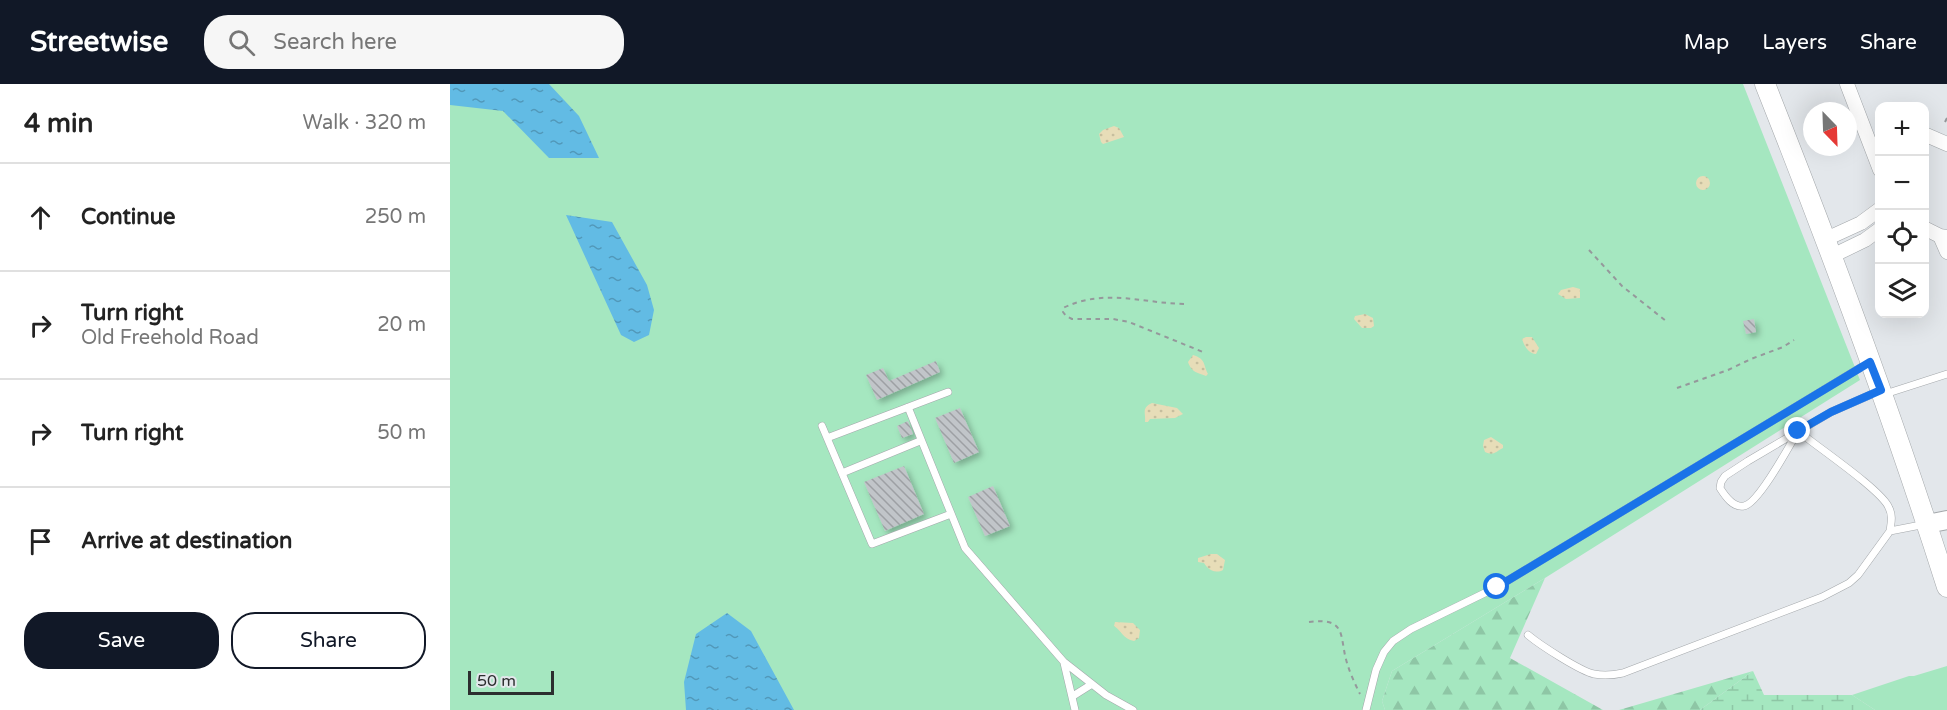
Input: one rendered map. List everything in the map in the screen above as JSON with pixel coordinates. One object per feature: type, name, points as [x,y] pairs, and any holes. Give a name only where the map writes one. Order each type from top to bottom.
[{"type":"main road","points":[[1765,84],[1882,393],[1947,588]]},
{"type":"street","points":[[1846,84],[1875,149]]},
{"type":"street","points":[[1929,136],[1947,144]]},
{"type":"street","points":[[1829,248],[1879,210]]},
{"type":"street","points":[[1929,230],[1944,237],[1947,252]]},
{"type":"street","points":[[1829,248],[1865,240],[1875,233]]},
{"type":"street","points":[[1927,524],[1947,520]]},
{"type":"lane","points":[[1366,708],[1376,670],[1384,652],[1393,641],[1411,629],[1497,587],[1870,362]]},
{"type":"lane","points":[[1798,431],[1751,504],[1743,507],[1725,497],[1720,488],[1720,482],[1725,476],[1798,431],[1831,412],[1882,393],[1947,374]]},
{"type":"lane","points":[[827,438],[948,392]]},
{"type":"lane","points":[[908,407],[965,548],[1064,662],[1106,695],[1132,710]]},
{"type":"lane","points":[[822,426],[872,544],[951,514]]},
{"type":"lane","points":[[1528,635],[1540,645],[1593,674],[1623,673],[1822,597],[1849,583],[1858,575],[1890,531],[1892,517],[1889,505],[1873,488],[1798,431]]},
{"type":"lane","points":[[842,473],[921,441]]},
{"type":"lane","points":[[1890,531],[1927,524]]},
{"type":"lane","points":[[1064,662],[1075,710]]},
{"type":"lane","points":[[1073,696],[1092,684]]},
{"type":"path","points":[[1589,250],[1622,286],[1666,321]]},
{"type":"path","points":[[1184,304],[1131,297],[1086,299],[1063,308],[1063,312],[1072,319],[1113,319],[1128,322],[1203,352]]},
{"type":"path","points":[[1677,388],[1728,370],[1783,347],[1794,340]]},
{"type":"path","points":[[1309,622],[1326,621],[1334,624],[1341,631],[1346,661],[1366,708]]},
{"type":"green space","points":[[450,84],[1743,84],[1860,380],[1545,578],[1392,671],[1382,701],[1385,710],[450,710]]},
{"type":"green space","points":[[1545,578],[1510,658],[1603,710],[1385,710],[1382,701],[1392,671]]},
{"type":"green space","points":[[1947,666],[1947,710],[1875,710],[1852,695],[1909,676]]},
{"type":"green space","points":[[1753,671],[1700,710],[1619,710]]},
{"type":"green space","points":[[1753,671],[1764,695],[1852,695],[1875,710],[1700,710]]},
{"type":"sand","points":[[1114,126],[1119,128],[1124,137],[1103,144],[1099,134]]},
{"type":"sand","points":[[1703,176],[1708,178],[1710,183],[1708,188],[1703,190],[1698,188],[1696,183],[1698,178]]},
{"type":"sand","points":[[1573,287],[1580,289],[1580,298],[1566,299],[1558,294],[1561,290]]},
{"type":"sand","points":[[1365,314],[1373,318],[1374,326],[1371,328],[1362,328],[1354,319],[1355,316]]},
{"type":"sand","points":[[1532,337],[1539,348],[1536,354],[1525,346],[1522,339]]},
{"type":"sand","points":[[1193,355],[1204,362],[1208,374],[1206,376],[1191,368],[1188,362]]},
{"type":"sand","points":[[1152,403],[1177,408],[1183,414],[1175,418],[1150,419],[1145,422],[1145,409]]},
{"type":"sand","points":[[1491,437],[1503,445],[1503,448],[1490,454],[1485,452],[1483,446],[1484,440]]},
{"type":"sand","points":[[1217,554],[1225,560],[1223,570],[1212,571],[1204,563],[1198,562],[1198,558]]},
{"type":"sand","points":[[1115,622],[1133,623],[1140,630],[1139,638],[1134,641],[1127,639],[1114,626]]},
{"type":"water","points":[[450,84],[549,84],[579,116],[599,158],[549,158],[503,111],[450,105]]},
{"type":"water","points":[[566,215],[612,222],[647,285],[654,310],[649,335],[634,342],[621,335]]},
{"type":"water","points":[[727,613],[751,631],[794,710],[686,710],[684,682],[696,634]]},
{"type":"building","points":[[1754,319],[1756,332],[1746,334],[1743,321]]},
{"type":"building","points":[[936,361],[940,372],[877,400],[866,375],[883,368],[889,381]]},
{"type":"building","points":[[960,408],[979,452],[954,463],[935,418]]},
{"type":"building","points":[[908,421],[913,434],[902,438],[897,426]]},
{"type":"building","points":[[904,466],[924,514],[885,531],[864,482]]},
{"type":"building","points":[[993,486],[1010,526],[985,536],[968,497]]},
{"type":"route","points":[[1497,587],[1870,362],[1881,390],[1831,412],[1798,431]]}]
